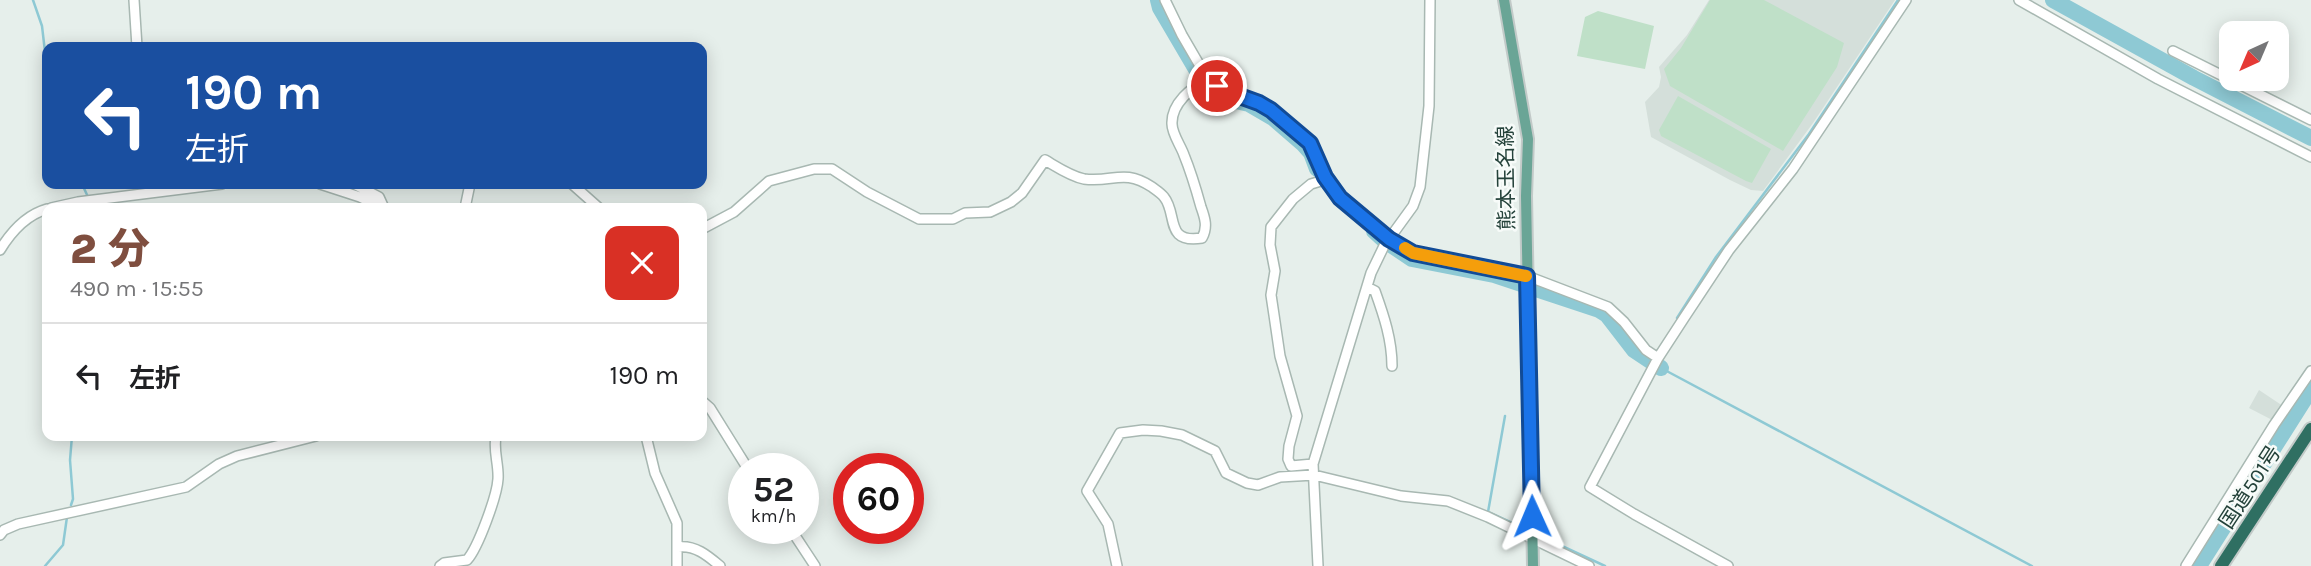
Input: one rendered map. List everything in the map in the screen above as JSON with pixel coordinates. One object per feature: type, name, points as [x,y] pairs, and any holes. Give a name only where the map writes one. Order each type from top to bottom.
[{"type":"highway","name":"国道501号","points":[[2221,566],[2311,429]]},
{"type":"main road","name":"熊本玉名線","points":[[1504,0],[1528,139],[1526,196],[1533,566]]},
{"type":"street","points":[[134,0],[137,42]]},
{"type":"street","points":[[1318,566],[1313,464],[1367,287],[1387,242],[1413,206],[1420,187],[1429,106],[1430,0]]},
{"type":"street","points":[[1728,566],[1590,487],[1655,363],[1729,250],[1793,169],[1906,0]]},
{"type":"street","points":[[2020,0],[2158,79],[2311,157]]},
{"type":"street","points":[[1167,1],[1206,79],[1223,90],[1271,110],[1310,143],[1324,178],[1340,198],[1387,242],[1413,253],[1527,280],[1608,307],[1624,322],[1655,363]]},
{"type":"street","points":[[2173,51],[2311,120]]},
{"type":"street","points":[[707,226],[734,212],[769,181],[814,169],[832,169],[867,192],[919,219],[953,219],[965,213],[990,212],[1011,202],[1022,193],[1045,160],[1073,176],[1086,179],[1122,176],[1136,178],[1166,198],[1172,223],[1180,235],[1190,240],[1202,238],[1206,230],[1205,220],[1194,181],[1171,126],[1181,100],[1190,89],[1206,79]]},
{"type":"street","points":[[1313,464],[1292,466],[1288,459],[1297,416],[1280,356],[1271,295],[1275,271],[1270,245],[1271,227],[1293,199],[1311,184],[1324,178]]},
{"type":"street","points":[[74,203],[182,189]]},
{"type":"street","points":[[335,189],[373,203]]},
{"type":"street","points":[[364,189],[379,197],[381,203]]},
{"type":"street","points":[[578,189],[593,203]]},
{"type":"street","points":[[0,250],[8,237],[24,221],[42,212]]},
{"type":"street","points":[[1367,287],[1376,291],[1386,322],[1392,366]]},
{"type":"street","points":[[2186,566],[2311,371]]},
{"type":"street","points":[[707,405],[738,453]]},
{"type":"street","points":[[1117,566],[1108,524],[1087,491],[1120,433],[1143,430],[1182,435],[1215,451],[1226,473],[1247,484],[1258,485],[1280,477],[1314,475],[1401,496],[1448,501],[1532,534],[1589,566]]},
{"type":"street","points":[[0,536],[4,530],[18,524],[186,487],[219,464],[237,456],[296,441]]},
{"type":"street","points":[[440,566],[467,560],[474,552],[498,478],[496,441]]},
{"type":"street","points":[[647,441],[655,473],[677,523],[677,566]]},
{"type":"street","points":[[801,544],[815,566]]},
{"type":"street","points":[[678,547],[688,545],[720,566]]},
{"type":"shaded area","points":[[1709,0],[1895,0],[1813,123],[1763,191],[1751,190],[1730,180],[1651,137],[1645,102],[1659,87],[1659,67],[1687,35]]},
{"type":"shaded area","points":[[2259,390],[2286,408],[2278,423],[2249,408]]},
{"type":"green space","points":[[1710,0],[1764,0],[1844,43],[1837,67],[1783,151],[1670,86],[1664,69],[1681,48]]},
{"type":"green space","points":[[1598,11],[1654,26],[1645,69],[1577,56],[1585,17]]},
{"type":"green space","points":[[1678,96],[1771,149],[1752,183],[1661,136],[1659,130]]},
{"type":"waterway","points":[[33,0],[42,26],[44,42]]},
{"type":"waterway","points":[[1158,0],[1160,8],[1207,88],[1223,98],[1249,104],[1273,118],[1311,153],[1317,169]]},
{"type":"waterway","points":[[1677,318],[1716,257],[1809,134],[1898,0]]},
{"type":"waterway","points":[[2053,0],[2194,78],[2311,138]]},
{"type":"waterway","points":[[84,189],[88,197]]},
{"type":"waterway","points":[[1374,231],[1412,259],[1494,275],[1599,310],[1607,315],[1634,350],[1661,368]]},
{"type":"waterway","points":[[1661,368],[2032,566]]},
{"type":"waterway","points":[[2199,566],[2311,389]]},
{"type":"waterway","points":[[1505,416],[1488,512],[1530,531]]},
{"type":"waterway","points":[[71,505],[72,441]]},
{"type":"waterway","points":[[45,566],[63,545],[67,517]]},
{"type":"waterway","points":[[1536,534],[1605,566]]},
{"type":"slow traffic","points":[[1405,248],[1413,253],[1526,276]]},
{"type":"route","points":[[1217,86],[1271,110],[1310,143],[1325,177],[1340,198],[1389,239],[1413,253],[1527,276],[1532,516]]}]
